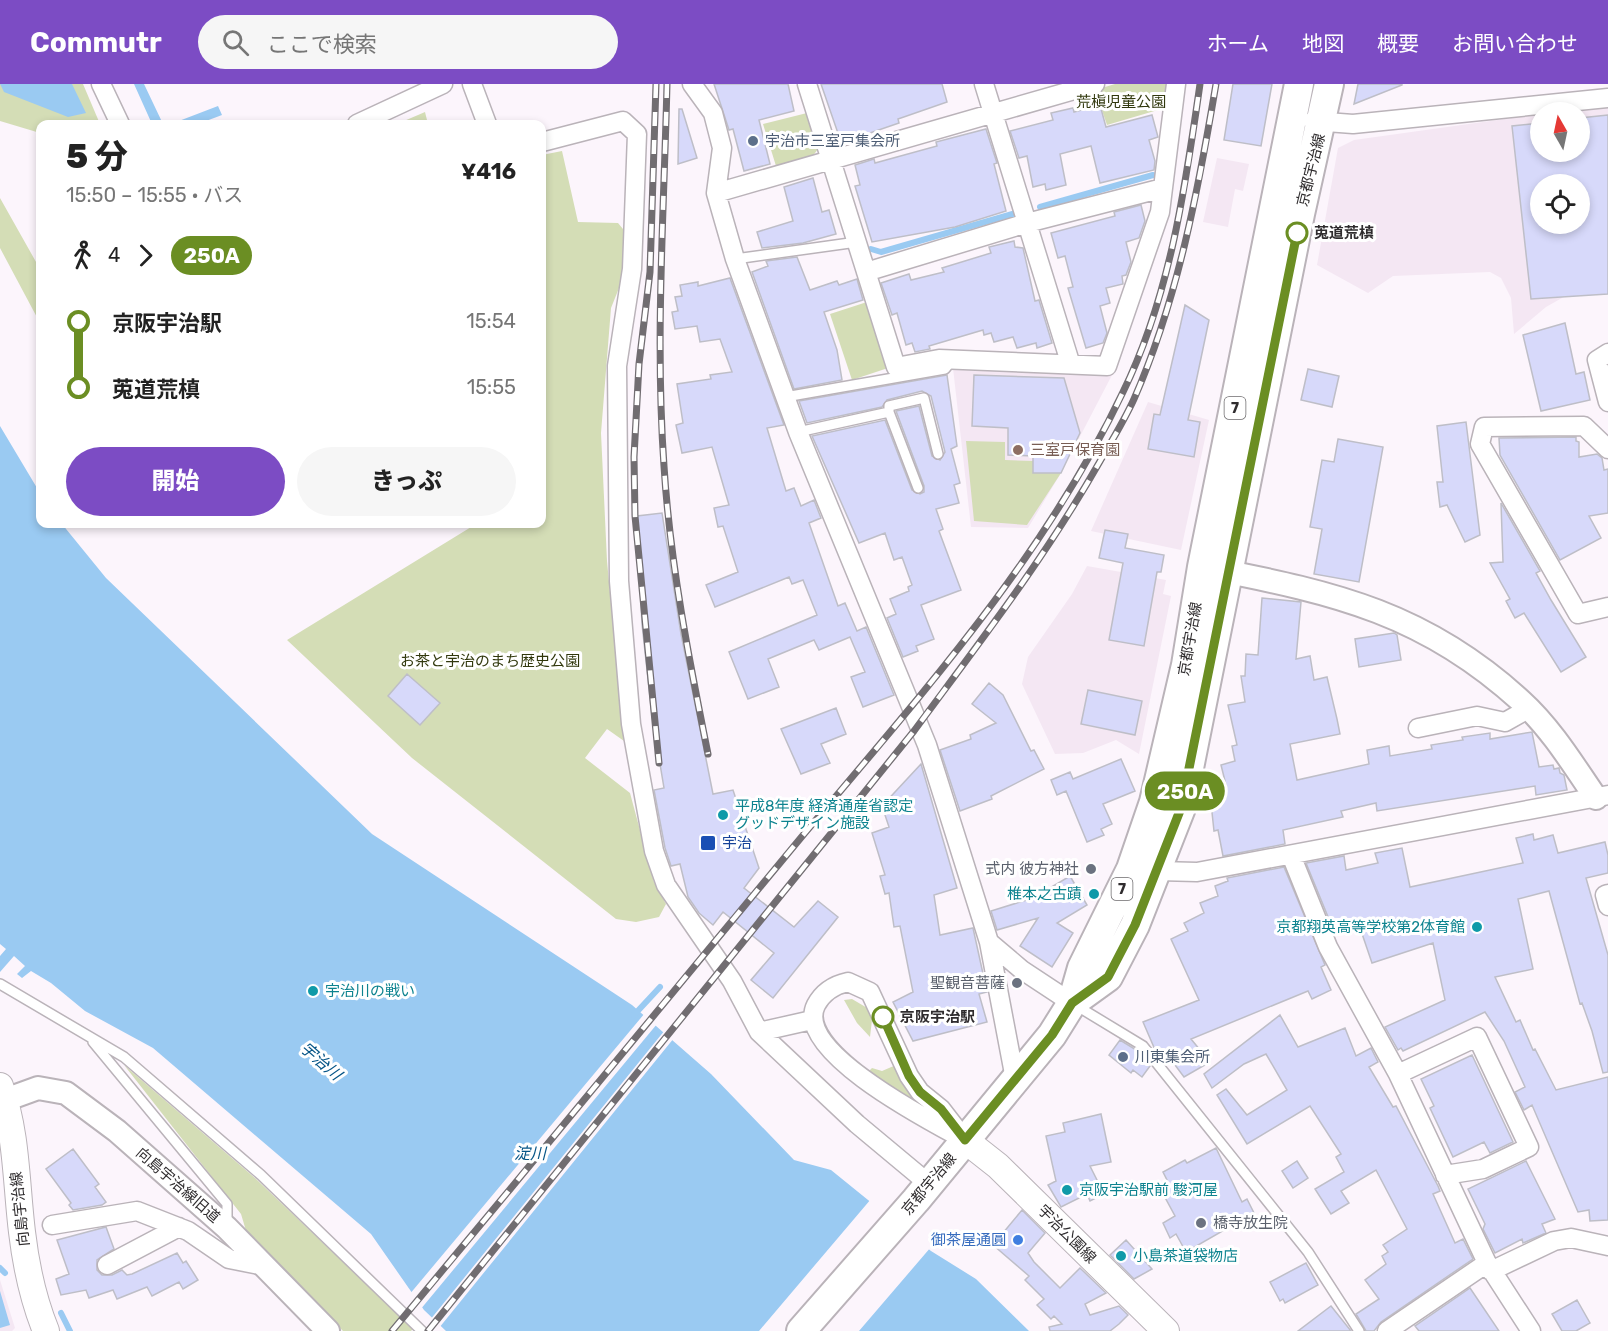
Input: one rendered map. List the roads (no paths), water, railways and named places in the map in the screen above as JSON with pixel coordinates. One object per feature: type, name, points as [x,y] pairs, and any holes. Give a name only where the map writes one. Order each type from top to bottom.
[{"type":"main road","name":"京都宇治線","points":[[801,1331],[922,1192],[1052,1035],[1072,1003],[1082,968],[1131,869],[1154,802],[1186,665],[1202,567],[1299,84]]},
{"type":"main road","name":"京都宇治線","points":[[1072,1003],[1108,977],[1135,925],[1181,808],[1230,573],[1300,214],[1329,84]]},
{"type":"main road","name":"向島宇治線","points":[[2,1093],[12,1129],[28,1270],[36,1304],[46,1331]]},
{"type":"main road","name":"宇治公園線","points":[[965,1140],[998,1166],[1166,1331]]},
{"type":"street","points":[[101,84],[118,120]]},
{"type":"street","points":[[366,120],[443,84]]},
{"type":"street","points":[[472,84],[486,120]]},
{"type":"street","points":[[692,84],[713,113],[722,148],[716,193],[735,258],[798,432],[925,739],[989,942],[1015,1079]]},
{"type":"street","points":[[807,84],[896,368],[939,359],[1070,362],[1107,366],[1160,212],[1176,84]]},
{"type":"street","points":[[984,84],[1070,362]]},
{"type":"street","points":[[716,193],[1095,84]]},
{"type":"street","points":[[1293,116],[1322,123],[1353,124],[1608,98]]},
{"type":"street","points":[[546,141],[623,121],[637,134],[632,269],[617,366],[619,581],[631,723],[654,851],[666,885],[732,981],[748,1016],[759,1032],[857,1124],[922,1192]]},
{"type":"street","points":[[866,272],[1027,224],[1163,188]]},
{"type":"street","points":[[1608,353],[1597,360],[1608,402]]},
{"type":"street","points":[[1606,441],[1584,426],[1484,428],[1480,444],[1578,615],[1608,608]]},
{"type":"street","points":[[1158,871],[1197,872],[1602,797],[1528,709],[1464,655],[1404,621],[1344,597],[1202,567]]},
{"type":"street","points":[[1418,728],[1478,716],[1505,722],[1528,709]]},
{"type":"street","points":[[1291,855],[1328,947],[1398,1074],[1489,1267],[1531,1331]]},
{"type":"street","points":[[1608,894],[1605,895],[1608,906]]},
{"type":"street","points":[[989,942],[1022,970],[1072,1003]]},
{"type":"street","points":[[998,988],[1009,973],[1022,970]]},
{"type":"street","points":[[848,982],[870,992],[909,1076],[920,1092],[941,1109],[965,1140],[931,1122],[848,1067],[822,1040],[812,1020],[817,1004],[830,988],[848,982]]},
{"type":"street","points":[[759,1032],[812,1020]]},
{"type":"street","points":[[1398,1074],[1477,1037],[1529,1148],[1483,1169],[1445,1175]]},
{"type":"street","name":"向島宇治線旧道","points":[[2,1093],[39,1088],[66,1093],[117,1131],[227,1228],[328,1331]]},
{"type":"street","points":[[52,1225],[137,1211],[179,1227],[229,1259],[265,1266]]},
{"type":"street","points":[[107,1265],[179,1227]]},
{"type":"street","points":[[1387,1331],[1489,1267],[1554,1241],[1571,1238],[1608,1246]]},
{"type":"lane","points":[[735,258],[857,242]]},
{"type":"lane","points":[[785,397],[945,369],[952,359]]},
{"type":"lane","points":[[918,488],[889,412],[889,405],[924,398],[938,454]]},
{"type":"lane","points":[[798,432],[889,412]]},
{"type":"lane","points":[[0,984],[124,1057],[261,1175],[423,1331]]},
{"type":"lane","points":[[1072,1003],[1143,1046],[1308,1252],[1359,1331]]},
{"type":"lane","points":[[90,1038],[227,1204],[227,1228]]},
{"type":"water","points":[[0,84],[72,84],[86,113],[68,117],[4,92]]},
{"type":"water","points":[[134,84],[144,84],[161,120],[150,120]]},
{"type":"water","points":[[218,106],[222,115],[209,120],[181,120]]},
{"type":"water","name":"淀川","points":[[0,426],[36,486],[36,528],[65,528],[106,578],[372,834],[632,1005],[711,1074],[794,1160],[831,1170],[931,1251],[976,1279],[1029,1331],[446,1331],[424,1310],[371,1234],[153,1048],[85,1011],[51,983],[31,971],[22,978],[17,974],[25,966],[14,956],[0,972],[0,956],[6,949],[0,944]]},
{"type":"water","points":[[0,1291],[10,1325],[0,1328]]},
{"type":"waterway","points":[[1040,207],[1153,175]]},
{"type":"waterway","points":[[871,249],[881,252],[1016,213]]},
{"type":"waterway","points":[[634,1015],[660,987]]},
{"type":"waterway","points":[[0,1268],[5,1273]]},
{"type":"waterway","points":[[61,1313],[70,1331]]},
{"type":"railway","points":[[656,84],[650,272],[639,364],[634,457],[635,516],[659,763]]},
{"type":"railway","points":[[667,84],[660,323],[661,418],[667,502],[676,575],[687,647],[708,754]]},
{"type":"railway","points":[[392,1331],[936,677],[978,623],[1056,512],[1123,392],[1153,318],[1174,241],[1200,84]]},
{"type":"railway","points":[[428,1331],[914,731],[1011,600],[1056,533],[1130,407],[1163,323],[1194,204],[1216,84]]},
{"type":"place","name":"宇治市三室戸集会所","points":[[753,141]]},
{"type":"place","name":"莵道荒槙","points":[[1297,233]]},
{"type":"place","name":"三室戸保育園","points":[[1018,450]]},
{"type":"place","name":"平成8年度 経済通産省認定 グッドデザイン施設","points":[[723,815]]},
{"type":"place","name":"宇治","points":[[708,843]]},
{"type":"place","name":"式内 彼方神社","points":[[1091,869]]},
{"type":"place","name":"椎本之古蹟","points":[[1094,894]]},
{"type":"place","name":"京都翔英高等学校第2体育館","points":[[1477,927]]},
{"type":"place","name":"聖観音菩薩","points":[[1017,983]]},
{"type":"place","name":"宇治川の戦い","points":[[313,991]]},
{"type":"place","name":"京阪宇治駅","points":[[883,1017]]},
{"type":"place","name":"川東集会所","points":[[1123,1057]]},
{"type":"place","name":"京阪宇治駅前 駿河屋","points":[[1067,1190]]},
{"type":"place","name":"橋寺放生院","points":[[1201,1223]]},
{"type":"place","name":"御茶屋通圓","points":[[1018,1240]]},
{"type":"place","name":"小島茶道袋物店","points":[[1121,1256]]},
{"type":"park label","name":"荒槇児童公園","points":[[1121,102]]},
{"type":"park label","name":"お茶と宇治のまち歴史公園","points":[[490,661]]},
{"type":"water label","name":"宇治川","points":[[321,1061]]}]
